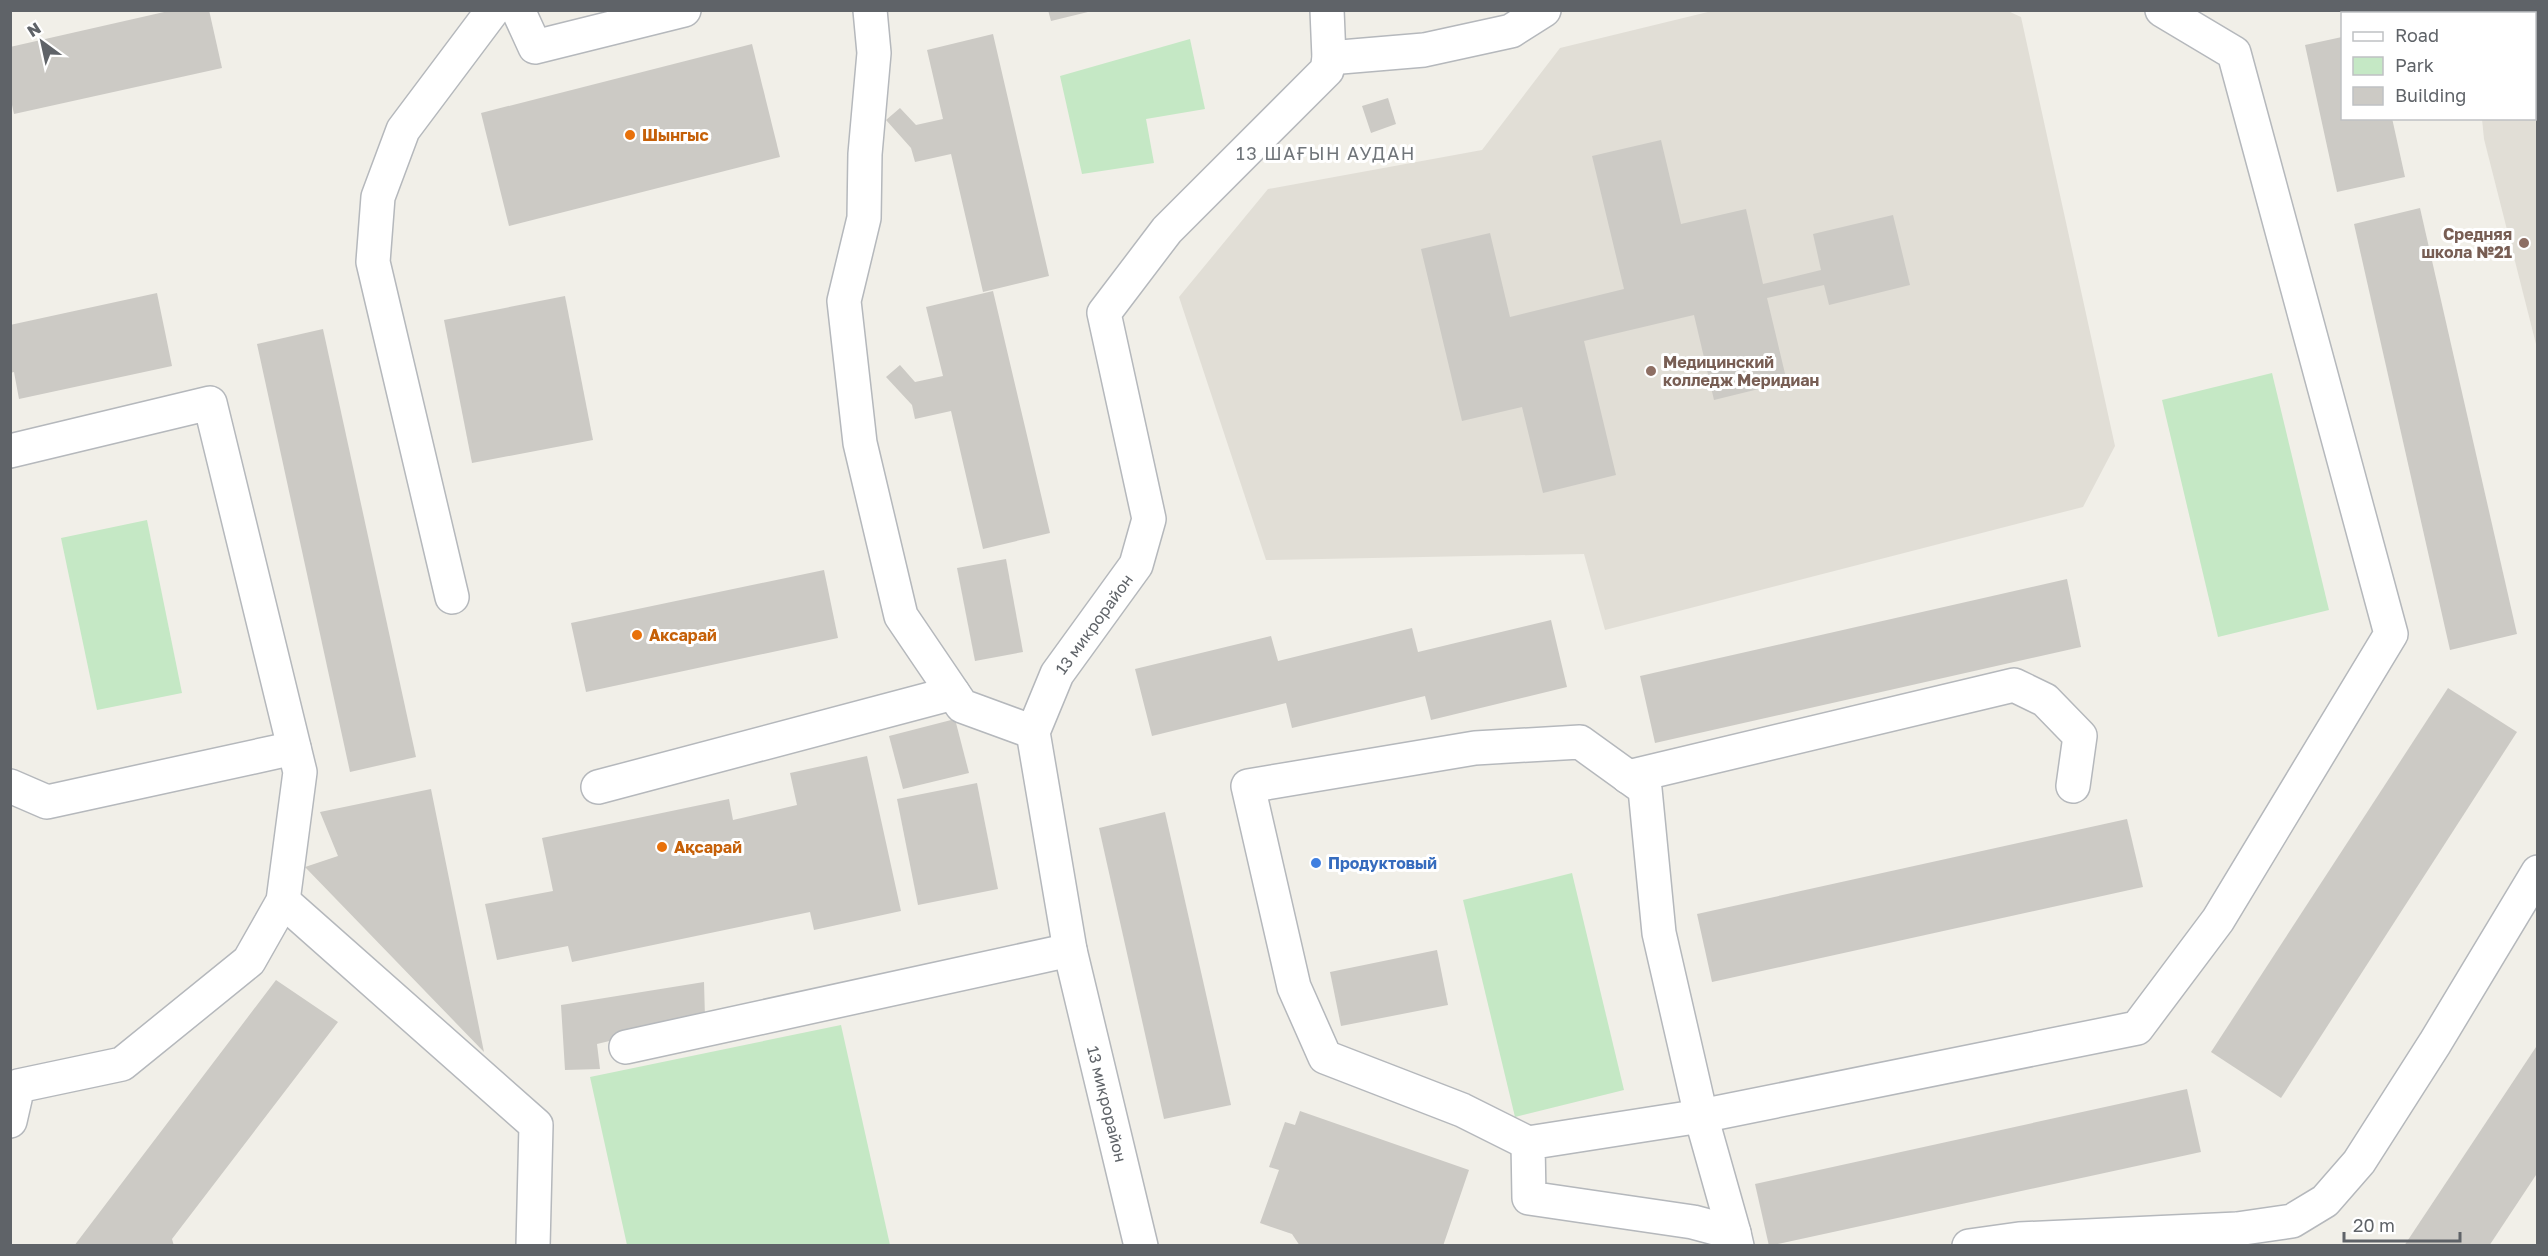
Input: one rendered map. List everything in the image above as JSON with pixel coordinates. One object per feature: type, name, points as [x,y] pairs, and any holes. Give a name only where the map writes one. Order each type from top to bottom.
[{"type":"lane","points":[[452,597],[373,262],[378,197],[403,130],[494,10]]},
{"type":"lane","points":[[518,10],[535,47],[684,10]]},
{"type":"lane","points":[[870,10],[874,53],[865,154],[864,218],[844,301],[860,443],[901,616],[962,706],[1033,732]]},
{"type":"lane","points":[[1327,10],[1329,58],[1424,50],[1511,32],[1544,10]]},
{"type":"lane","points":[[1736,1239],[1701,1116],[1659,933],[1645,789],[1580,742],[1475,748],[1248,786],[1294,987],[1325,1057],[1462,1110],[1528,1143],[1701,1116],[2138,1028],[2218,920],[2391,634],[2234,53],[2162,10]]},
{"type":"lane","name":"13 микрорайон","points":[[1141,1245],[1070,951],[1033,732],[1057,674],[1136,565],[1149,519],[1104,313],[1167,230],[1327,70],[1329,58]]},
{"type":"lane","points":[[10,452],[210,403],[300,772],[284,901],[249,961],[122,1064],[14,1084],[10,1121]]},
{"type":"lane","points":[[1628,777],[2014,685],[2045,700],[2080,736],[2073,786]]},
{"type":"lane","points":[[598,787],[953,693]]},
{"type":"lane","points":[[10,786],[47,802],[294,748]]},
{"type":"lane","points":[[1969,1245],[2019,1239],[2237,1229],[2292,1221],[2325,1201],[2359,1162],[2538,872]]},
{"type":"lane","points":[[284,901],[536,1125],[533,1245]]},
{"type":"lane","points":[[626,1047],[1070,951]]},
{"type":"lane","points":[[1528,1143],[1529,1198],[1693,1222],[1736,1239]]},
{"type":"shaded area","name":"Медицинский колледж Меридиан","points":[[1712,11],[2008,11],[2021,17],[2115,446],[2083,507],[1605,630],[1584,554],[1266,560],[1179,297],[1268,189],[1482,150],[1560,48]]},
{"type":"shaded area","name":"Средняя школа №21","points":[[2537,11],[2537,348],[2484,139],[2482,120],[2536,120],[2536,12],[2471,12]]},
{"type":"green space","points":[[2537,11],[2537,117],[2536,12],[2508,12]]},
{"type":"green space","points":[[1190,39],[1205,109],[1146,119],[1154,163],[1082,174],[1060,76]]},
{"type":"green space","points":[[2272,373],[2329,610],[2218,637],[2162,400]]},
{"type":"green space","points":[[147,520],[182,693],[97,710],[61,538]]},
{"type":"green space","points":[[1572,873],[1624,1090],[1515,1117],[1463,900]]},
{"type":"green space","points":[[841,1025],[890,1245],[627,1245],[590,1077]]},
{"type":"building","points":[[173,10],[209,10],[222,68],[14,114],[10,96],[10,47]]},
{"type":"building","points":[[1048,10],[1092,10],[1092,11],[1051,21]]},
{"type":"building","points":[[993,34],[1049,276],[983,292],[951,154],[915,162],[911,148],[886,120],[900,108],[916,125],[943,119],[927,50]]},
{"type":"building","points":[[2341,37],[2341,120],[2392,120],[2405,177],[2337,192],[2305,45]]},
{"type":"building","name":"Шынгыс","points":[[752,44],[780,157],[509,226],[481,113]]},
{"type":"building","points":[[1388,98],[1396,124],[1371,133],[1362,106]]},
{"type":"building","points":[[1661,140],[1681,224],[1746,209],[1763,284],[1821,270],[1813,234],[1893,215],[1910,285],[1829,305],[1824,285],[1767,298],[1787,382],[1714,400],[1694,315],[1584,341],[1616,475],[1543,493],[1522,407],[1462,421],[1421,249],[1490,233],[1510,317],[1624,289],[1592,156]]},
{"type":"building","points":[[2420,208],[2517,634],[2450,650],[2354,224]]},
{"type":"building","points":[[993,291],[1050,533],[983,549],[951,411],[915,419],[912,405],[886,377],[900,365],[915,382],[943,376],[926,307]]},
{"type":"building","points":[[157,293],[172,366],[19,399],[14,372],[10,373],[10,325]]},
{"type":"building","points":[[565,296],[593,440],[472,463],[444,320]]},
{"type":"building","points":[[323,329],[416,757],[350,772],[257,344]]},
{"type":"building","points":[[1006,559],[1023,652],[975,661],[957,568]]},
{"type":"building","points":[[824,570],[838,638],[586,692],[571,623]]},
{"type":"building","points":[[2067,579],[2081,647],[1655,743],[1640,676]]},
{"type":"building","points":[[1551,620],[1567,687],[1431,720],[1425,696],[1292,728],[1286,703],[1152,736],[1135,669],[1271,636],[1278,661],[1412,628],[1418,652]]},
{"type":"building","points":[[2448,688],[2517,732],[2281,1098],[2211,1052]]},
{"type":"building","points":[[955,719],[969,773],[903,789],[889,736]]},
{"type":"building","points":[[867,756],[901,911],[814,930],[810,912],[572,962],[568,946],[497,960],[485,904],[553,891],[542,838],[729,799],[733,820],[797,805],[790,773]]},
{"type":"building","points":[[977,783],[998,889],[918,905],[897,799]]},
{"type":"building","points":[[431,789],[484,1052],[305,867],[338,856],[320,812]]},
{"type":"building","points":[[1165,812],[1231,1105],[1164,1119],[1099,828]]},
{"type":"building","points":[[2127,819],[2143,887],[1712,982],[1697,914]]},
{"type":"building","points":[[1437,950],[1448,1005],[1341,1026],[1330,972]]},
{"type":"building","points":[[276,980],[338,1022],[172,1239],[174,1246],[74,1246]]},
{"type":"building","points":[[704,982],[705,1018],[597,1044],[600,1069],[565,1070],[561,1005]]},
{"type":"building","points":[[2538,1044],[2538,1172],[2489,1246],[2404,1246]]},
{"type":"building","points":[[2187,1089],[2201,1152],[1769,1246],[1755,1184]]},
{"type":"building","points":[[1300,1111],[1469,1170],[1443,1246],[1300,1246],[1292,1234],[1260,1223],[1279,1170],[1269,1167],[1285,1122],[1295,1125]]},
{"type":"place","name":"Шынгыс","points":[[630,135]]},
{"type":"place","name":"Средняя школа №21","points":[[2524,243]]},
{"type":"place","name":"Медицинский колледж Меридиан","points":[[1651,371]]},
{"type":"place","name":"Аксарай","points":[[637,635]]},
{"type":"place","name":"Ақсарай","points":[[662,847]]},
{"type":"place","name":"Продуктовый","points":[[1316,863]]},
{"type":"district","name":"13 ШАҒЫН АУДАН","points":[[1326,153]]}]
